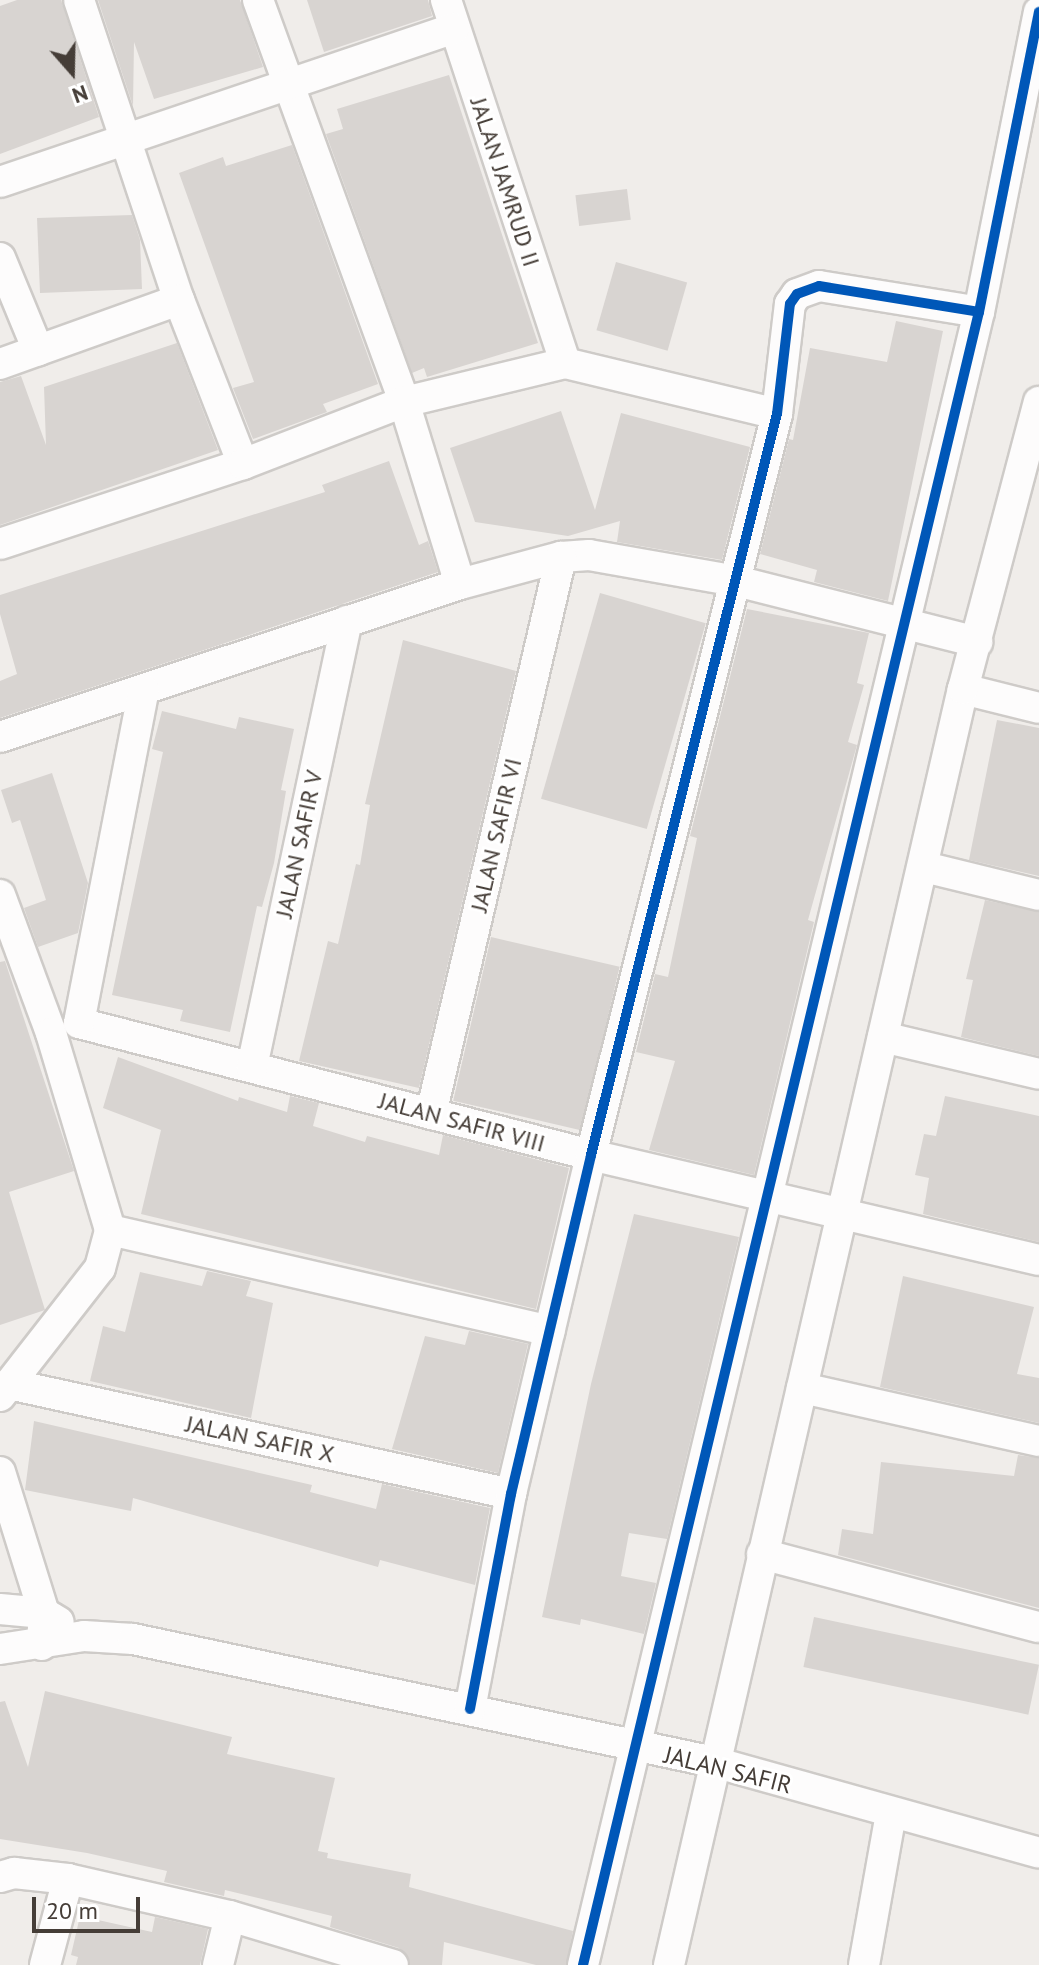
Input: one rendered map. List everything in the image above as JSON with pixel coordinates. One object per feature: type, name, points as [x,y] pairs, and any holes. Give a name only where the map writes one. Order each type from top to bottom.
[{"type":"street","points":[[79,0],[129,137],[179,300],[243,464]]},
{"type":"street","points":[[258,0],[404,402],[460,584]]},
{"type":"street","points":[[583,1965],[632,1749],[979,312],[1039,12]]},
{"type":"street","points":[[0,182],[286,82],[450,14]]},
{"type":"street","name":"JALAN JAMRUD II","points":[[450,14],[565,363]]},
{"type":"street","points":[[0,258],[38,350]]},
{"type":"street","points":[[470,1709],[511,1494],[591,1155],[777,414],[790,304],[797,294],[832,287],[979,312]]},
{"type":"street","points":[[0,364],[179,300]]},
{"type":"street","points":[[0,544],[243,464],[404,402],[565,363],[777,414]]},
{"type":"street","points":[[669,1965],[762,1554],[845,1216],[963,689],[977,642],[1026,518],[1039,402]]},
{"type":"street","points":[[0,737],[460,584],[561,557],[589,555],[736,581],[977,642]]},
{"type":"street","name":"JALAN SAFIR VI","points":[[431,1114],[561,557]]},
{"type":"street","name":"JALAN SAFIR V","points":[[252,1067],[347,621]]},
{"type":"street","points":[[963,689],[1039,708]]},
{"type":"street","points":[[65,1028],[144,690]]},
{"type":"street","points":[[924,867],[1039,895]]},
{"type":"street","points":[[0,895],[65,1028],[110,1230],[100,1268],[5,1390]]},
{"type":"street","name":"JALAN SAFIR VIII","points":[[65,1028],[252,1067],[591,1155],[1039,1260]]},
{"type":"street","points":[[883,1037],[1039,1074]]},
{"type":"street","points":[[110,1230],[550,1331]]},
{"type":"street","points":[[802,1388],[1039,1441]]},
{"type":"street","name":"JALAN SAFIR X","points":[[5,1390],[511,1494]]},
{"type":"street","points":[[0,1472],[44,1613],[42,1645]]},
{"type":"street","points":[[762,1554],[1039,1627]]},
{"type":"street","name":"JALAN SAFIR","points":[[0,1609],[44,1613],[84,1636]]},
{"type":"street","name":"JALAN SAFIR","points":[[0,1649],[42,1645],[84,1636],[133,1639],[470,1709],[632,1749],[714,1762],[1039,1853]]},
{"type":"street","points":[[864,1965],[891,1814]]},
{"type":"street","points":[[0,1877],[14,1873],[68,1879],[230,1916],[393,1965]]},
{"type":"street","points":[[45,1965],[68,1879]]},
{"type":"street","points":[[218,1965],[230,1916]]},
{"type":"building","points":[[17,0],[61,0],[99,117],[0,154],[0,6]]},
{"type":"building","points":[[98,0],[240,0],[263,67],[154,99],[134,42],[133,106]]},
{"type":"building","points":[[307,0],[428,0],[432,16],[324,52]]},
{"type":"building","points":[[449,75],[538,343],[427,377],[424,368],[412,373],[326,134],[343,129],[337,109]]},
{"type":"building","points":[[292,145],[378,384],[323,404],[327,412],[253,439],[233,388],[254,382],[179,173],[223,157],[226,166]]},
{"type":"building","points":[[627,189],[631,220],[579,226],[575,195]]},
{"type":"building","points":[[132,215],[140,240],[142,289],[40,293],[37,218]]},
{"type":"building","points":[[616,262],[687,282],[668,351],[596,330]]},
{"type":"building","points":[[896,321],[943,331],[888,601],[814,582],[817,570],[760,554],[789,439],[793,440],[810,348],[887,362]]},
{"type":"building","points":[[177,343],[218,450],[0,525],[0,382],[21,376],[46,445],[44,387]]},
{"type":"building","points":[[561,411],[595,510],[621,413],[750,447],[722,560],[617,542],[620,521],[568,536],[475,522],[450,448]]},
{"type":"building","points":[[389,461],[419,545],[428,541],[438,572],[0,718],[0,681],[17,674],[0,614],[0,595],[325,492],[322,485]]},
{"type":"building","points":[[600,593],[706,623],[647,829],[541,799]]},
{"type":"building","points":[[747,609],[869,633],[857,683],[864,685],[848,742],[857,745],[808,920],[814,922],[754,1175],[649,1150],[675,1061],[636,1052],[655,974],[668,977],[697,838],[690,836]]},
{"type":"building","points":[[403,640],[516,671],[419,1088],[299,1061],[328,941],[338,944],[356,864],[360,865],[370,805],[365,804]]},
{"type":"building","points":[[162,711],[236,729],[239,717],[294,729],[281,790],[286,791],[274,863],[262,907],[257,906],[230,1032],[180,1021],[183,1010],[112,995],[163,752],[152,749]]},
{"type":"building","points":[[997,720],[1039,728],[1039,876],[969,860]]},
{"type":"building","points":[[52,773],[88,883],[78,933],[38,947],[24,908],[46,900],[20,820],[12,823],[1,790]]},
{"type":"building","points":[[985,900],[1039,912],[1039,1056],[961,1037],[973,980],[966,979]]},
{"type":"building","points":[[491,937],[620,967],[582,1130],[453,1101]]},
{"type":"building","points":[[5,961],[74,1171],[9,1192],[45,1310],[0,1325],[0,962]]},
{"type":"building","points":[[118,1057],[238,1101],[239,1097],[287,1112],[290,1096],[319,1103],[313,1126],[365,1142],[367,1136],[439,1155],[443,1135],[569,1168],[536,1309],[141,1214],[161,1130],[103,1108]]},
{"type":"building","points":[[945,1096],[1039,1116],[1039,1242],[923,1214],[929,1178],[915,1175],[924,1134],[936,1136]]},
{"type":"building","points":[[634,1214],[739,1237],[667,1539],[629,1533],[621,1576],[656,1583],[644,1634],[581,1619],[580,1625],[542,1617],[591,1384]]},
{"type":"building","points":[[207,1271],[251,1281],[246,1296],[273,1303],[251,1418],[90,1381],[103,1326],[125,1332],[140,1272],[202,1286]]},
{"type":"building","points":[[903,1276],[1034,1307],[1017,1374],[1039,1378],[1039,1423],[880,1387]]},
{"type":"building","points":[[469,1331],[528,1344],[498,1473],[392,1449],[425,1336],[465,1345]]},
{"type":"building","points":[[34,1421],[312,1485],[310,1492],[376,1509],[382,1484],[490,1508],[475,1585],[380,1560],[378,1567],[133,1498],[131,1511],[25,1490]]},
{"type":"building","points":[[1018,1455],[1039,1458],[1039,1608],[838,1555],[842,1529],[873,1534],[881,1462],[1014,1476]]},
{"type":"building","points":[[814,1617],[1039,1665],[1028,1715],[803,1667]]},
{"type":"building","points":[[45,1691],[232,1737],[227,1754],[335,1778],[318,1851],[328,1853],[327,1858],[411,1874],[409,1887],[573,1931],[566,1965],[536,1965],[444,1942],[442,1965],[410,1965],[399,1948],[330,1927],[332,1916],[225,1890],[224,1896],[164,1882],[167,1871],[87,1853],[0,1839],[0,1702],[5,1701],[28,1767]]},
{"type":"building","points":[[80,1916],[152,1932],[155,1917],[208,1929],[200,1965],[76,1965],[78,1957],[71,1955]]},
{"type":"cycle path","points":[[583,1965],[979,312],[1039,12]]},
{"type":"cycle path","points":[[470,1709],[511,1494],[591,1155],[777,414],[790,304],[797,294],[819,286],[979,312]]}]
